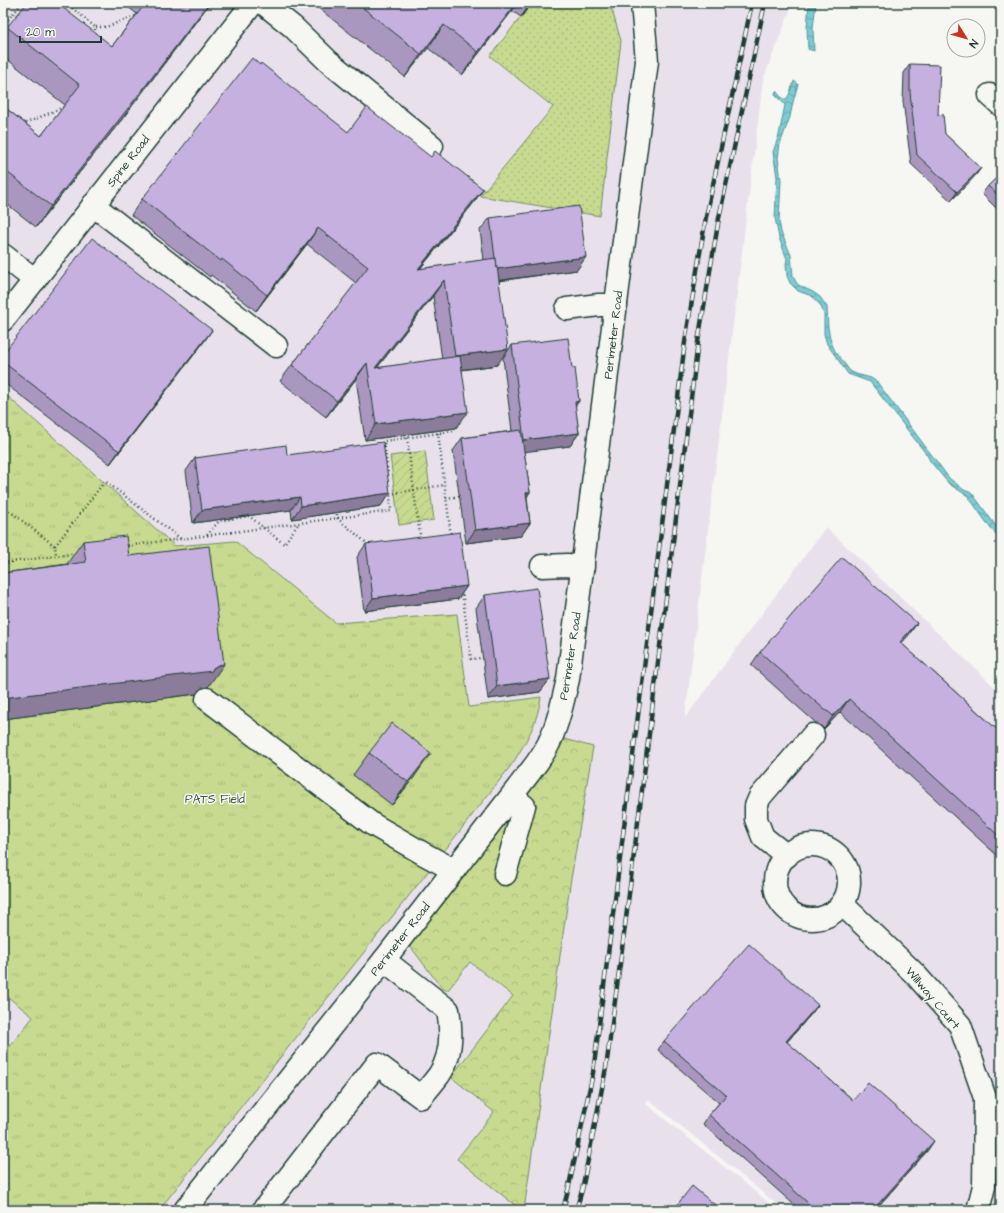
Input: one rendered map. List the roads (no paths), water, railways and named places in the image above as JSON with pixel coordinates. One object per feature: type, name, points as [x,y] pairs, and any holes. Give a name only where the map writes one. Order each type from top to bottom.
[{"type":"street","name":"Spine Road","points":[[3,320],[253,3]]},
{"type":"street","points":[[263,3],[293,27],[328,61],[432,146]]},
{"type":"street","name":"Perimeter Road","points":[[185,1210],[384,960],[512,796],[542,754],[551,737],[560,712],[568,679],[647,61],[642,3]]},
{"type":"street","points":[[93,205],[276,346]]},
{"type":"street","points":[[3,255],[35,280]]},
{"type":"street","points":[[566,310],[599,305],[616,305]]},
{"type":"street","points":[[542,566],[567,565],[583,567]]},
{"type":"street","points":[[207,699],[372,824],[454,870]]},
{"type":"street","points":[[787,856],[763,838],[756,819],[756,806],[760,796],[813,736]]},
{"type":"street","points":[[505,874],[524,806],[512,796]]},
{"type":"street","points":[[818,845],[830,849],[840,857],[847,868],[850,880],[848,893],[842,904],[833,912],[823,917],[811,918],[800,916],[790,911],[782,902],[777,892],[776,880],[778,869],[787,856],[793,850],[805,846],[818,845]]},
{"type":"street","name":"Willway Court","points":[[842,904],[915,974],[960,1025],[993,1104],[984,1186],[978,1210]]},
{"type":"street","points":[[264,1209],[377,1064],[421,1097],[440,1074],[450,1050],[450,1019],[448,1010],[384,960]]},
{"type":"water","points":[[809,3],[816,3],[813,28],[814,51],[808,49],[807,28]]},
{"type":"water","points":[[794,81],[798,84],[790,117],[780,144],[778,158],[781,180],[779,221],[781,232],[791,255],[793,276],[797,284],[820,297],[827,307],[828,328],[831,342],[835,351],[850,371],[871,378],[877,382],[949,478],[964,490],[972,493],[1001,533],[1001,540],[991,529],[968,496],[949,484],[870,382],[848,374],[827,344],[824,334],[824,315],[821,306],[812,296],[798,291],[790,283],[787,276],[787,259],[779,238],[775,218],[777,177],[773,152],[779,135],[785,105],[775,94],[776,91],[786,100]]},
{"type":"railway","points":[[563,1210],[593,1073],[685,342],[706,217],[752,3]]},
{"type":"railway","points":[[576,1210],[582,1190],[606,1068],[698,342],[719,218],[765,3]]},
{"type":"park label","name":"PATS Field","points":[[215,799]]}]
